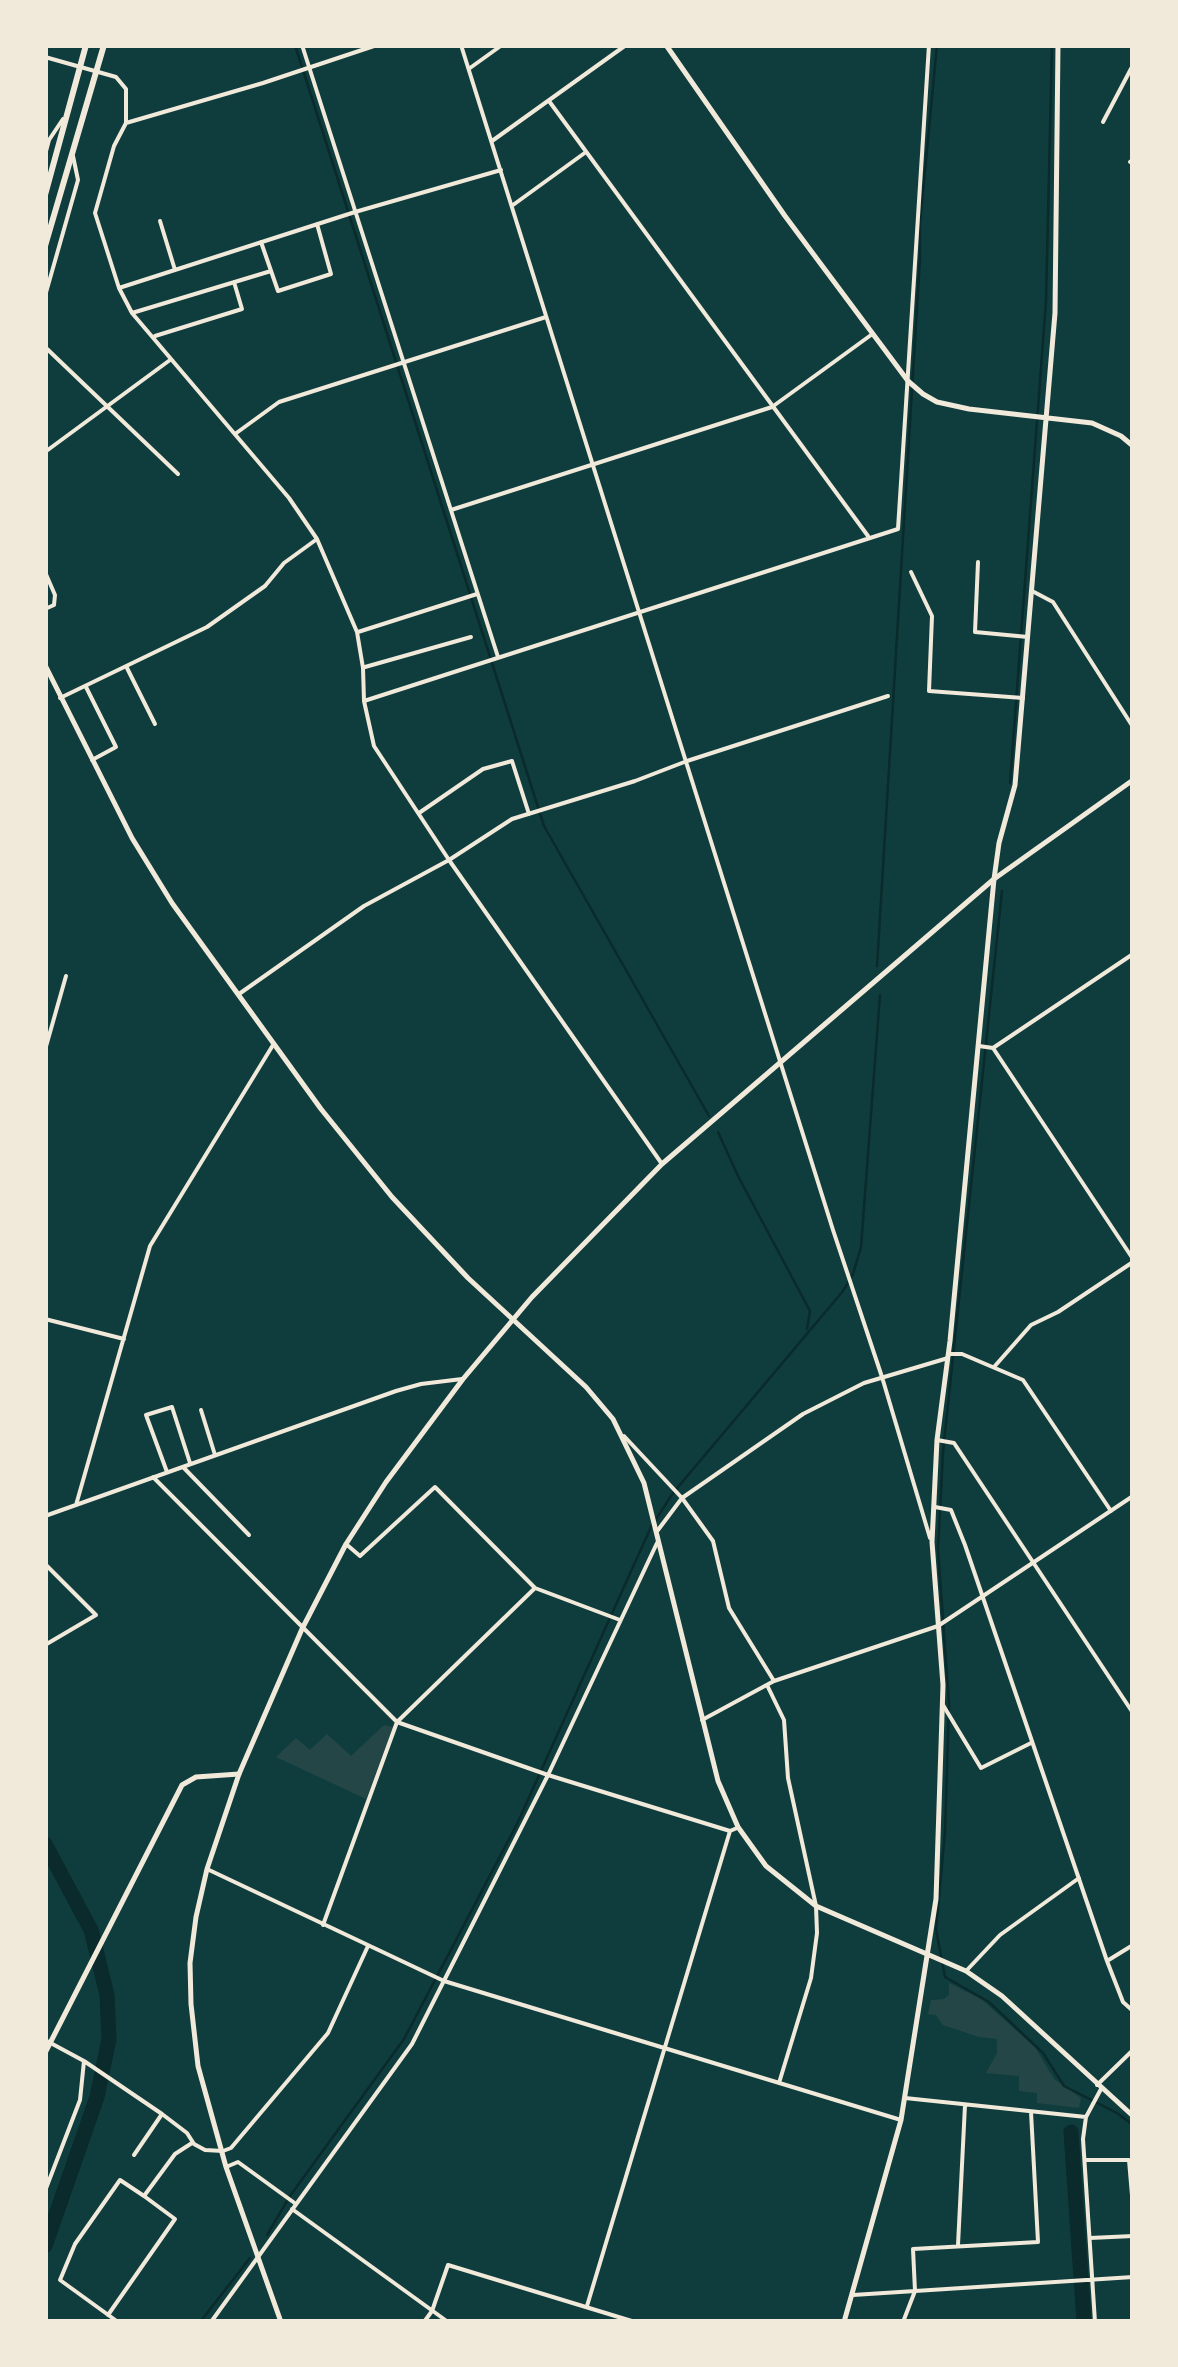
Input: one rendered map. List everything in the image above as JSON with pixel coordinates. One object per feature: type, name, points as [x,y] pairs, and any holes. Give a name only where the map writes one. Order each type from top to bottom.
[{"type":"highway","points":[[45,195],[86,45]]},
{"type":"highway","points":[[45,246],[104,45]]},
{"type":"street","points":[[302,45],[498,657]]},
{"type":"street","points":[[126,123],[378,45]]},
{"type":"street","points":[[462,45],[932,1542]]},
{"type":"street","points":[[469,69],[502,45]]},
{"type":"street","points":[[492,141],[626,45]]},
{"type":"street","points":[[666,45],[785,216],[908,381],[936,402],[969,410],[1092,423],[1109,429],[1133,446]]},
{"type":"street","points":[[364,701],[898,529],[929,45]]},
{"type":"street","points":[[844,2322],[901,2120],[936,1899],[943,1704],[932,1542],[937,1440],[994,880],[1015,785],[1023,698],[1055,313],[1058,45]]},
{"type":"street","points":[[45,57],[116,76],[126,89],[126,123],[114,146],[95,214],[118,288],[132,313],[288,498],[317,539],[357,632],[364,701],[374,746],[662,1164]]},
{"type":"street","points":[[1103,122],[1133,65]]},
{"type":"street","points":[[549,101],[868,536]]},
{"type":"street","points":[[45,154],[49,140],[67,114]]},
{"type":"street","points":[[512,206],[586,152]]},
{"type":"street","points":[[45,291],[78,180],[73,156]]},
{"type":"street","points":[[118,288],[501,170]]},
{"type":"street","points":[[160,220],[176,270]]},
{"type":"street","points":[[261,242],[278,291],[331,274],[317,224]]},
{"type":"street","points":[[132,313],[271,271]]},
{"type":"street","points":[[152,337],[242,310],[234,282]]},
{"type":"street","points":[[235,434],[279,402],[546,317]]},
{"type":"street","points":[[450,510],[772,407],[874,333]]},
{"type":"street","points":[[45,347],[178,474]]},
{"type":"street","points":[[45,452],[171,359]]},
{"type":"street","points":[[60,698],[207,626],[265,586],[284,563],[317,539]]},
{"type":"street","points":[[978,562],[975,632],[1028,637]]},
{"type":"street","points":[[45,572],[55,595],[54,605],[45,609]]},
{"type":"street","points":[[910,572],[932,616],[929,692],[1023,698]]},
{"type":"street","points":[[1032,591],[1053,602],[1133,727]]},
{"type":"street","points":[[357,632],[477,594]]},
{"type":"street","points":[[363,668],[471,637]]},
{"type":"street","points":[[45,665],[132,838],[237,995],[392,1197],[512,1320],[586,1387],[620,1433],[682,1498],[713,1541],[729,1608],[774,1682]]},
{"type":"street","points":[[126,666],[154,724]]},
{"type":"street","points":[[86,686],[116,747],[92,760]]},
{"type":"street","points":[[237,995],[364,906],[449,860],[512,819],[635,782],[687,761],[888,696]]},
{"type":"street","points":[[419,813],[483,769],[512,761],[529,814]]},
{"type":"street","points":[[281,2322],[226,2167],[198,2066],[191,2004],[192,1948],[207,1869],[239,1774],[302,1629],[346,1544],[386,1482],[512,1320],[662,1164],[994,880],[1133,780]]},
{"type":"street","points":[[980,1046],[993,1048],[1133,954]]},
{"type":"street","points":[[45,1050],[66,976]]},
{"type":"street","points":[[76,1504],[150,1246],[273,1045]]},
{"type":"street","points":[[993,1048],[1133,1260],[1031,1326],[994,1367]]},
{"type":"street","points":[[45,1319],[124,1339]]},
{"type":"street","points":[[658,1530],[682,1498],[803,1414],[882,1377],[962,1354],[1023,1380],[1111,1511]]},
{"type":"street","points":[[45,1516],[396,1391],[463,1379]]},
{"type":"street","points":[[167,1472],[146,1416],[172,1408],[190,1464]]},
{"type":"street","points":[[201,1410],[215,1455]]},
{"type":"street","points":[[620,1433],[644,1482],[658,1530],[718,1781],[738,1828],[766,1866],[816,1906],[966,1971],[1002,1996],[1133,2116]]},
{"type":"street","points":[[937,1440],[954,1442],[1133,1713]]},
{"type":"street","points":[[183,1466],[250,1535]]},
{"type":"street","points":[[153,1477],[397,1722],[730,1832],[738,1828]]},
{"type":"street","points":[[346,1544],[360,1556],[436,1487],[535,1588],[620,1620]]},
{"type":"street","points":[[702,1720],[774,1682],[938,1626],[1133,1496]]},
{"type":"street","points":[[935,1507],[951,1510],[1122,2002],[1133,2011]]},
{"type":"street","points":[[211,2322],[412,2044],[548,1775],[660,1539]]},
{"type":"street","points":[[45,1564],[96,1615],[45,1645]]},
{"type":"street","points":[[324,1925],[397,1722],[535,1588]]},
{"type":"street","points":[[767,1685],[784,1720],[788,1778],[816,1906],[817,1933],[811,1978],[779,2083]]},
{"type":"street","points":[[943,1704],[981,1768],[1033,1742]]},
{"type":"street","points":[[45,2053],[182,1785],[196,1776],[239,1774]]},
{"type":"street","points":[[587,2306],[730,1832]]},
{"type":"street","points":[[207,1869],[444,1981],[901,2120]]},
{"type":"street","points":[[966,1971],[1000,1935],[1079,1878]]},
{"type":"street","points":[[1108,1961],[1133,1945]]},
{"type":"street","points":[[48,2041],[119,2084],[188,2133],[205,2150],[223,2151],[231,2148],[328,2033],[368,1946]]},
{"type":"street","points":[[1095,2322],[1086,2117],[1099,2087],[1133,2050]]},
{"type":"street","points":[[45,2191],[80,2100],[84,2060]]},
{"type":"street","points":[[904,2098],[1086,2117]]},
{"type":"street","points":[[958,2246],[964,2105]]},
{"type":"street","points":[[903,2322],[915,2291],[913,2249],[1038,2242],[1031,2112]]},
{"type":"street","points":[[134,2155],[162,2114]]},
{"type":"street","points":[[144,2196],[175,2154],[193,2142]]},
{"type":"street","points":[[1085,2160],[1129,2160],[1133,2207]]},
{"type":"street","points":[[226,2167],[238,2162],[296,2204]]},
{"type":"street","points":[[108,2314],[174,2219],[120,2180],[74,2244],[60,2280],[118,2322]]},
{"type":"street","points":[[292,2210],[448,2322]]},
{"type":"street","points":[[1090,2238],[1133,2236]]},
{"type":"street","points":[[424,2322],[432,2311],[448,2265],[636,2322]]},
{"type":"street","points":[[854,2296],[1133,2277]]},
{"type":"shaded area","points":[[384,1725],[393,1727],[366,1799],[276,1757],[296,1738],[310,1750],[327,1734],[351,1756]]},
{"type":"shaded area","points":[[949,1983],[981,1999],[1035,2047],[1054,2079],[1081,2098],[1079,2108],[1037,2103],[1037,2093],[1019,2091],[1019,2076],[986,2073],[997,2053],[997,2039],[943,2025],[936,2015],[928,2014],[931,2000],[949,1995]]},
{"type":"waterway","points":[[295,45],[544,826],[709,1116]]},
{"type":"waterway","points":[[877,966],[920,223],[937,45]]},
{"type":"waterway","points":[[1010,783],[1046,301],[1052,45]]},
{"type":"waterway","points":[[1002,891],[943,1452],[938,1550],[949,1704],[945,1832],[936,1929],[945,1977],[989,2002],[1043,2053],[1064,2086],[1133,2125]]},
{"type":"waterway","points":[[267,2235],[290,2196],[404,2039],[517,1824],[651,1527],[673,1493],[843,1291],[853,1274],[861,1247],[880,995]]},
{"type":"waterway","points":[[718,1132],[810,1311],[807,1329]]},
{"type":"waterway","points":[[45,1844],[91,1930],[107,1995],[109,2039],[97,2097],[45,2246]]},
{"type":"waterway","points":[[1071,2132],[1084,2322]]},
{"type":"waterway","points":[[200,2322],[250,2258]]}]
